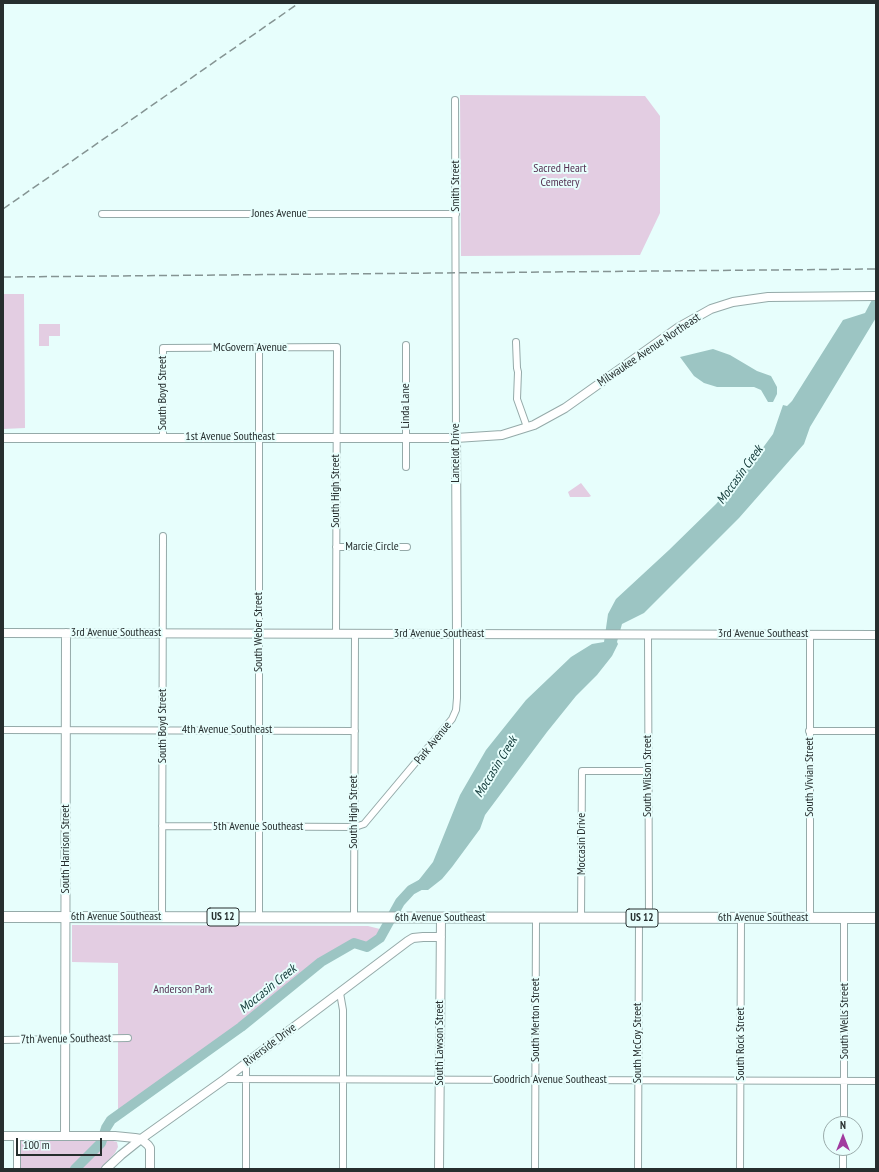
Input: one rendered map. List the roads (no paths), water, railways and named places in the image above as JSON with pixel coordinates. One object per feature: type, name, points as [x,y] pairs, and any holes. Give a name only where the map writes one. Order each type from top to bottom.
[{"type":"highway","name":"6th Avenue Southeast","points":[[3,917],[876,918]]},
{"type":"street","name":"Smith Street","points":[[455,100],[456,272]]},
{"type":"street","name":"Jones Avenue","points":[[102,214],[456,214]]},
{"type":"street","name":"Lancelot Drive","points":[[456,272],[457,634]]},
{"type":"street","name":"Milwaukee Avenue Northeast","points":[[456,438],[502,435],[527,428],[544,420],[565,408],[679,327],[711,309],[733,302],[768,297],[876,296]]},
{"type":"street","points":[[516,342],[518,399],[527,428]]},
{"type":"street","name":"Linda Lane","points":[[406,344],[406,468]]},
{"type":"street","name":"McGovern Avenue","points":[[163,348],[336,347]]},
{"type":"street","name":"South High Street","points":[[336,347],[336,634]]},
{"type":"street","name":"South Boyd Street","points":[[163,348],[163,437]]},
{"type":"street","name":"South Weber Street","points":[[258,917],[259,348]]},
{"type":"street","name":"1st Avenue Southeast","points":[[3,438],[456,438]]},
{"type":"street","name":"South Boyd Street","points":[[162,917],[163,536]]},
{"type":"street","name":"Marcie Circle","points":[[336,547],[407,547]]},
{"type":"street","name":"3rd Avenue Southeast","points":[[3,633],[876,635]]},
{"type":"street","name":"South Harrison Street","points":[[65,1136],[66,633]]},
{"type":"street","name":"Park Avenue","points":[[355,827],[364,824],[368,820],[452,719],[456,710],[457,698],[457,634]]},
{"type":"street","name":"South Wilson Street","points":[[644,918],[648,771],[648,634]]},
{"type":"street","name":"South High Street","points":[[354,917],[355,635]]},
{"type":"street","name":"South Vivian Street","points":[[810,635],[810,918]]},
{"type":"street","name":"4th Avenue Southeast","points":[[3,730],[355,731]]},
{"type":"street","points":[[809,731],[876,731]]},
{"type":"street","name":"Moccasin Drive","points":[[581,918],[582,771],[648,771]]},
{"type":"street","name":"5th Avenue Southeast","points":[[162,826],[355,827]]},
{"type":"street","name":"South Lawson Street","points":[[439,1169],[441,918]]},
{"type":"street","name":"South Merton Street","points":[[535,1169],[536,918]]},
{"type":"street","name":"South McCoy Street","points":[[638,1169],[638,1080],[644,918]]},
{"type":"street","name":"South Rock Street","points":[[740,1169],[741,918]]},
{"type":"street","name":"South Wells Street","points":[[844,918],[844,1116]]},
{"type":"street","name":"Riverside Drive","points":[[106,1169],[141,1139],[225,1079],[413,938],[440,937]]},
{"type":"street","points":[[340,993],[343,1010],[343,1169]]},
{"type":"street","name":"7th Avenue Southeast","points":[[3,1040],[128,1038]]},
{"type":"street","points":[[246,1063],[246,1169]]},
{"type":"street","name":"Goodrich Avenue Southeast","points":[[225,1079],[876,1081]]},
{"type":"street","points":[[3,1136],[115,1136],[141,1139],[146,1142],[150,1148],[150,1169]]},
{"type":"street","points":[[17,1136],[17,1169]]},
{"type":"street","points":[[843,1156],[843,1169]]},
{"type":"water","points":[[876,292],[876,318],[810,427],[804,444],[739,518],[644,613],[622,624],[617,642],[618,644],[612,656],[597,675],[576,696],[547,732],[485,815],[480,829],[452,867],[442,879],[428,890],[411,890],[433,862],[460,795],[486,750],[526,700],[571,657],[592,644],[604,642],[608,614],[616,599],[716,504],[751,464],[773,434],[783,405],[787,406],[792,401],[843,320],[865,313]]},
{"type":"water","points":[[713,349],[730,355],[757,371],[771,376],[777,387],[777,394],[773,402],[768,402],[761,390],[754,387],[717,387],[704,383],[694,376],[680,357]]},
{"type":"waterway","name":"Moccasin Creek","points":[[75,1169],[101,1143],[106,1128],[111,1120],[241,1027],[321,962],[354,943],[367,947],[380,938],[400,902],[411,890],[422,884]]},
{"type":"railway","points":[[3,209],[299,3]]},
{"type":"railway","points":[[3,277],[876,269]]},
{"type":"park label","name":"Sacred Heart Cemetery","points":[[560,176]]},
{"type":"park label","name":"Anderson Park","points":[[183,990]]}]
